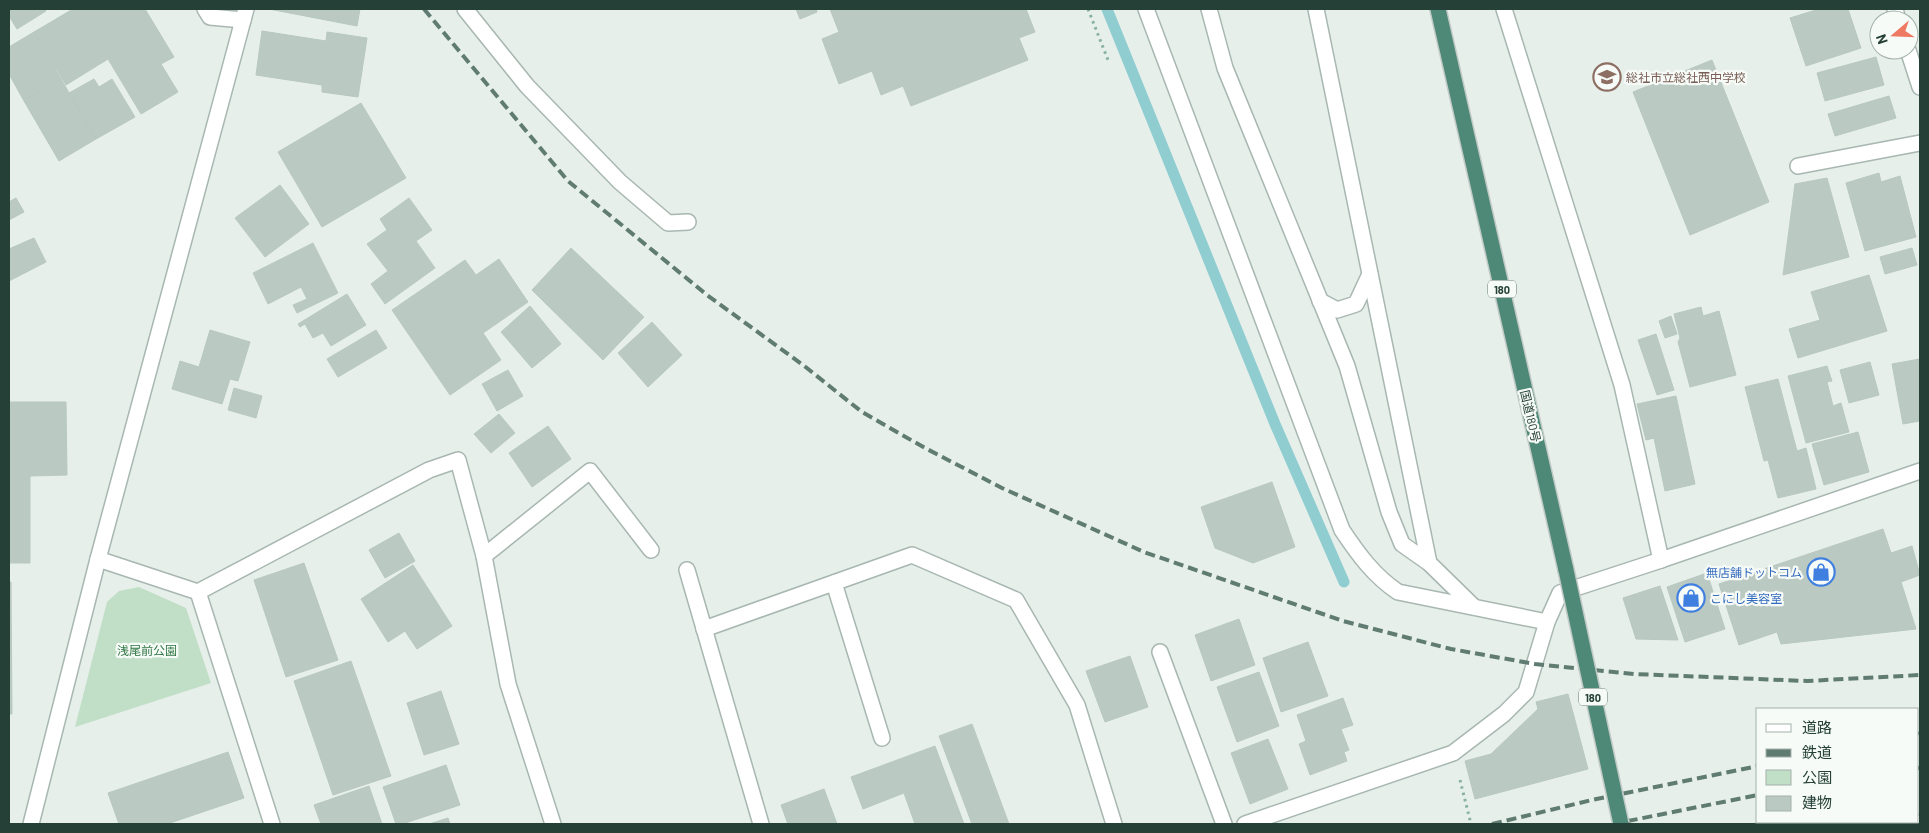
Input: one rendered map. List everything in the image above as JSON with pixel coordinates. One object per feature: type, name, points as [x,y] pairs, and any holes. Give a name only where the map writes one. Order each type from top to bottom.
[{"type":"highway","name":"国道180号","points":[[1438,9],[1566,570],[1621,824]]},
{"type":"street","points":[[31,824],[98,559],[245,14],[210,17],[205,9]]},
{"type":"street","points":[[464,9],[527,86],[620,182],[668,223],[688,222]]},
{"type":"street","points":[[1146,9],[1342,530],[1361,558],[1384,582],[1398,592],[1547,622]]},
{"type":"street","points":[[1209,9],[1225,68],[1347,366],[1389,512],[1402,544],[1429,562],[1474,607]]},
{"type":"street","points":[[1316,9],[1429,562]]},
{"type":"street","points":[[1504,9],[1622,385],[1661,560]]},
{"type":"street","points":[[1911,60],[1920,87]]},
{"type":"street","points":[[1798,166],[1920,143]]},
{"type":"street","points":[[1320,301],[1336,310],[1356,304],[1370,274]]},
{"type":"street","points":[[98,559],[198,592],[429,470],[458,460],[484,556],[508,684],[553,824]]},
{"type":"street","points":[[484,556],[590,471],[651,550]]},
{"type":"street","points":[[1245,824],[1453,753],[1504,714],[1526,692],[1547,622],[1560,593],[1920,471]]},
{"type":"street","points":[[704,629],[912,555],[1016,600],[1076,705],[1114,824]]},
{"type":"street","points":[[686,570],[761,824]]},
{"type":"street","points":[[834,583],[882,738]]},
{"type":"street","points":[[198,592],[272,824]]},
{"type":"street","points":[[1160,652],[1224,824]]},
{"type":"street","points":[[1913,824],[1920,823]]},
{"type":"path","points":[[1088,9],[1108,60]]},
{"type":"path","points":[[1453,753],[1472,824]]},
{"type":"green space","name":"浅尾前公園","points":[[139,587],[186,608],[211,683],[75,727],[107,602],[119,591]]},
{"type":"building","points":[[9,9],[44,9],[46,11],[17,29],[9,16]]},
{"type":"building","points":[[73,9],[145,9],[174,57],[161,64],[178,92],[141,114],[108,59],[66,85],[34,32]]},
{"type":"building","points":[[269,9],[360,9],[357,26]]},
{"type":"building","points":[[796,9],[816,9],[817,12],[800,19]]},
{"type":"building","points":[[830,9],[1026,9],[1035,32],[1019,38],[1028,60],[911,106],[903,86],[881,95],[872,71],[839,84],[822,39],[839,32]]},
{"type":"building","points":[[1819,9],[1848,9],[1861,48],[1806,66],[1790,18]]},
{"type":"building","points":[[262,31],[326,41],[327,32],[367,38],[358,97],[322,92],[322,85],[256,75]]},
{"type":"building","points":[[34,32],[61,79],[24,101],[9,74],[9,47]]},
{"type":"building","points":[[1869,59],[1877,60],[1884,85],[1825,101],[1817,73]]},
{"type":"building","points":[[1712,60],[1769,202],[1690,235],[1633,92]]},
{"type":"building","points":[[61,79],[96,139],[59,161],[24,101]]},
{"type":"building","points":[[94,79],[99,87],[112,79],[135,117],[96,139],[69,93]]},
{"type":"building","points":[[1889,96],[1896,118],[1835,136],[1828,114]]},
{"type":"building","points":[[361,103],[406,178],[322,227],[278,152]]},
{"type":"building","points":[[1879,173],[1881,182],[1900,176],[1916,237],[1865,251],[1846,183]]},
{"type":"building","points":[[1827,178],[1849,257],[1783,275],[1795,184]]},
{"type":"building","points":[[280,185],[309,224],[265,257],[235,218]]},
{"type":"building","points":[[16,198],[24,212],[9,220],[9,202]]},
{"type":"building","points":[[409,198],[432,230],[416,241],[435,268],[385,304],[371,284],[388,271],[367,244],[387,230],[380,219]]},
{"type":"building","points":[[34,238],[46,262],[9,281],[9,249]]},
{"type":"building","points":[[313,243],[338,293],[297,313],[293,305],[307,299],[301,287],[268,304],[253,273]]},
{"type":"building","points":[[571,248],[644,317],[603,360],[532,290]]},
{"type":"building","points":[[1912,248],[1917,265],[1885,274],[1880,257]]},
{"type":"building","points":[[499,259],[528,302],[483,333],[501,360],[450,395],[392,310],[465,260],[476,275]]},
{"type":"building","points":[[1869,275],[1887,331],[1798,358],[1789,329],[1820,320],[1811,292]]},
{"type":"building","points":[[347,294],[366,325],[331,346],[323,333],[313,338],[305,324],[300,327],[298,324]]},
{"type":"building","points":[[530,306],[561,344],[532,368],[501,332]]},
{"type":"building","points":[[1701,307],[1703,316],[1719,311],[1736,375],[1690,387],[1678,342],[1680,338],[1674,314]]},
{"type":"building","points":[[1671,316],[1677,334],[1665,338],[1659,321]]},
{"type":"building","points":[[652,322],[682,355],[648,387],[618,353]]},
{"type":"building","points":[[210,330],[250,342],[238,381],[230,379],[222,404],[172,389],[180,361],[199,367]]},
{"type":"building","points":[[376,330],[387,348],[338,377],[327,359]]},
{"type":"building","points":[[1656,334],[1674,390],[1657,395],[1638,340]]},
{"type":"building","points":[[1920,359],[1920,421],[1903,424],[1892,364]]},
{"type":"building","points":[[1870,362],[1879,395],[1849,403],[1840,370]]},
{"type":"building","points":[[1827,366],[1832,381],[1827,382],[1833,406],[1841,403],[1849,432],[1806,443],[1788,376]]},
{"type":"building","points":[[508,370],[523,396],[497,411],[482,384]]},
{"type":"building","points":[[1778,379],[1797,451],[1806,448],[1816,489],[1778,498],[1768,460],[1764,461],[1745,387]]},
{"type":"building","points":[[234,388],[262,396],[256,418],[228,410]]},
{"type":"building","points":[[1676,396],[1695,484],[1665,491],[1654,438],[1646,440],[1637,404]]},
{"type":"building","points":[[9,402],[66,402],[67,475],[30,476],[30,563],[9,563]]},
{"type":"building","points":[[499,414],[515,433],[491,453],[474,434]]},
{"type":"building","points":[[548,426],[571,459],[532,487],[509,453]]},
{"type":"building","points":[[1858,432],[1869,472],[1824,485],[1812,444]]},
{"type":"building","points":[[1272,482],[1295,547],[1253,563],[1215,548],[1201,507]]},
{"type":"building","points":[[1883,529],[1891,553],[1912,546],[1920,575],[1901,582],[1916,629],[1781,644],[1777,632],[1739,645],[1719,584]]},
{"type":"building","points":[[399,533],[415,561],[385,578],[369,550]]},
{"type":"building","points":[[304,563],[338,660],[286,677],[254,580]]},
{"type":"building","points":[[413,565],[452,626],[417,649],[405,631],[388,642],[361,599]]},
{"type":"building","points":[[1707,573],[1725,629],[1685,642],[1667,587]]},
{"type":"building","points":[[9,582],[11,582],[12,714],[9,714]]},
{"type":"building","points":[[1660,586],[1678,640],[1636,639],[1623,598]]},
{"type":"building","points":[[1239,619],[1255,665],[1211,681],[1195,635]]},
{"type":"building","points":[[1308,642],[1328,696],[1281,712],[1263,658]]},
{"type":"building","points":[[1130,656],[1148,707],[1105,722],[1086,671]]},
{"type":"building","points":[[351,661],[391,776],[333,795],[294,681]]},
{"type":"building","points":[[1259,672],[1279,726],[1237,742],[1217,687]]},
{"type":"building","points":[[441,691],[459,744],[424,755],[407,703]]},
{"type":"building","points":[[1568,694],[1588,769],[1475,799],[1465,761],[1491,754],[1538,709],[1536,702]]},
{"type":"building","points":[[1343,698],[1353,725],[1341,729],[1349,750],[1344,752],[1347,761],[1310,775],[1299,744],[1306,741],[1297,715]]},
{"type":"building","points":[[972,724],[1009,824],[972,824],[939,736]]},
{"type":"building","points":[[1268,739],[1288,789],[1250,804],[1231,753]]},
{"type":"building","points":[[935,746],[964,824],[915,824],[904,793],[863,809],[851,777]]},
{"type":"building","points":[[228,752],[244,798],[167,824],[119,824],[108,793]]},
{"type":"building","points":[[446,765],[460,805],[402,824],[396,824],[383,787]]},
{"type":"building","points":[[369,786],[382,824],[321,824],[314,805]]},
{"type":"building","points":[[824,789],[837,824],[788,824],[781,805]]},
{"type":"building","points":[[448,818],[450,824],[429,824]]},
{"type":"waterway","points":[[1107,9],[1275,424],[1344,582]]},
{"type":"railway","points":[[424,9],[568,181],[707,295],[803,365],[862,412],[925,448],[1002,488],[1144,552],[1343,621],[1451,649],[1535,664],[1634,674],[1807,681],[1920,675]]},
{"type":"railway","points":[[1492,824],[1592,800],[1756,766]]},
{"type":"railway","points":[[1613,824],[1756,795]]},
{"type":"place","name":"総社市立総社西中学校","points":[[1607,77]]},
{"type":"place","name":"無店舗ドットコム","points":[[1821,572]]},
{"type":"place","name":"こにし美容室","points":[[1691,598]]}]
